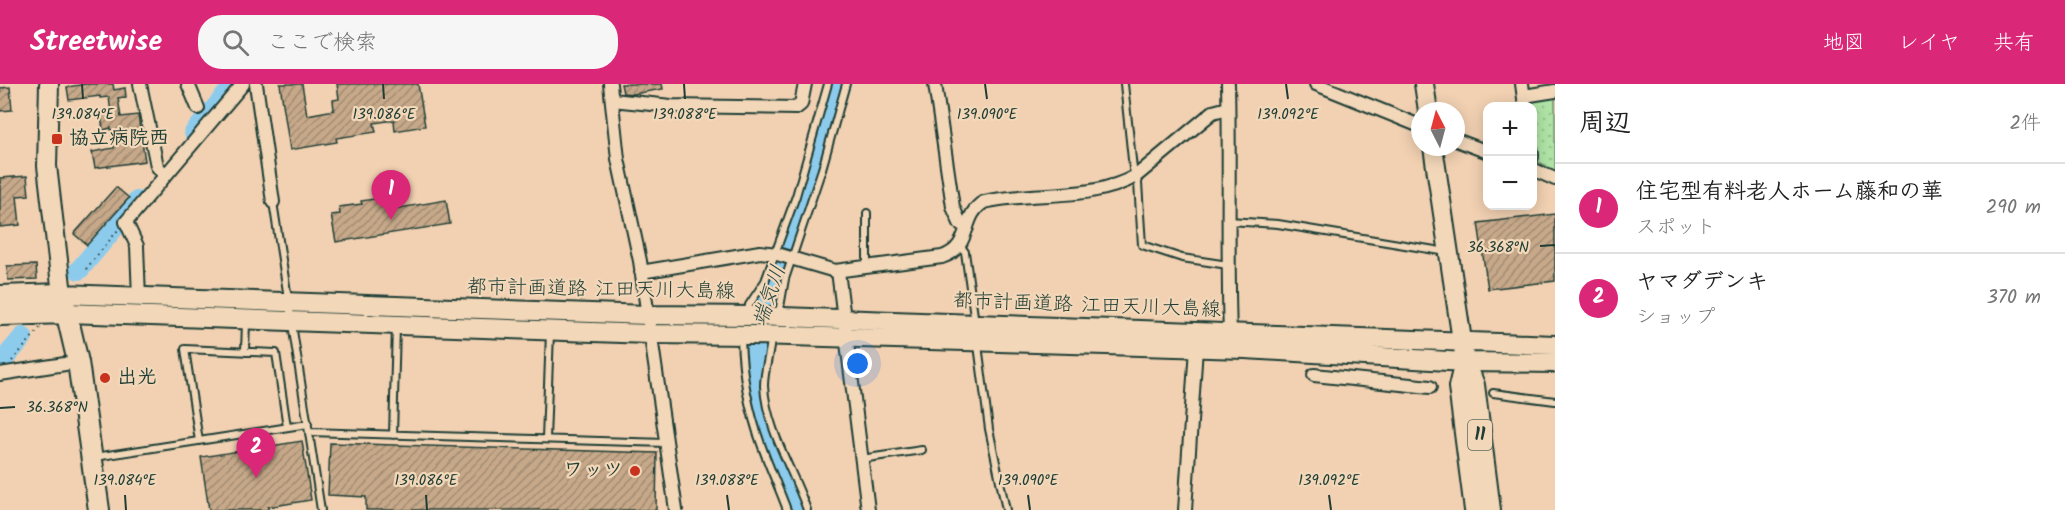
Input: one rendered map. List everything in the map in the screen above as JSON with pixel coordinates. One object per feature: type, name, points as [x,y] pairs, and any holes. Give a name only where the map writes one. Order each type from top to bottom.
[{"type":"main road","points":[[0,296],[65,304]]},
{"type":"main road","points":[[0,315],[65,304]]},
{"type":"main road","points":[[65,304],[78,362],[99,510]]},
{"type":"main road","name":"11","points":[[1464,352],[1459,387],[1475,510]]},
{"type":"main road","name":"11","points":[[1464,352],[1474,385],[1490,510]]},
{"type":"street","points":[[49,84],[47,166],[65,304]]},
{"type":"street","points":[[140,84],[157,166],[164,174]]},
{"type":"street","points":[[188,84],[198,108]]},
{"type":"street","points":[[139,298],[137,246],[126,222],[164,174],[243,84]]},
{"type":"street","points":[[256,84],[273,202]]},
{"type":"street","points":[[610,84],[618,159],[641,272],[676,510]]},
{"type":"street","points":[[612,100],[689,107],[796,108],[801,104],[805,84]]},
{"type":"street","points":[[935,84],[953,207],[960,223],[967,228]]},
{"type":"street","points":[[1228,84],[1230,334]]},
{"type":"street","points":[[1316,84],[1342,89],[1411,122]]},
{"type":"street","points":[[1424,84],[1427,102]]},
{"type":"street","points":[[1524,96],[1555,92]]},
{"type":"street","points":[[641,272],[745,254],[776,254],[823,269],[838,271],[942,257],[953,252],[960,245],[972,213],[984,202],[1097,190],[1136,176],[1213,112],[1228,108]]},
{"type":"street","points":[[1465,143],[1483,150]]},
{"type":"street","points":[[1434,156],[1464,352]]},
{"type":"street","points":[[1537,171],[1555,178]]},
{"type":"street","points":[[838,271],[868,510]]},
{"type":"street","name":"都市計画道路 江田天川大島線","points":[[65,304],[139,298],[291,312],[397,325],[650,334],[846,338],[976,333],[1230,334],[1464,352]]},
{"type":"street","name":"都市計画道路 江田天川大島線","points":[[65,304],[246,319],[291,312],[752,316],[843,319],[976,333],[1196,348],[1358,356],[1464,352]]},
{"type":"street","points":[[1464,352],[1555,345]]},
{"type":"street","points":[[1185,510],[1196,348]]},
{"type":"street","points":[[1464,352],[1555,363]]},
{"type":"street","points":[[1357,379],[1358,356]]},
{"type":"street","points":[[0,374],[78,362]]},
{"type":"street","points":[[1314,375],[1430,387]]},
{"type":"lane","points":[[752,316],[749,305],[765,281],[776,254],[796,196],[828,84]]},
{"type":"lane","points":[[777,317],[785,279],[846,84]]},
{"type":"lane","points":[[1124,84],[1142,245],[1182,258],[1228,265]]},
{"type":"lane","points":[[273,202],[321,510]]},
{"type":"lane","points":[[867,213],[867,268]]},
{"type":"lane","points":[[1228,221],[1278,224],[1450,252]]},
{"type":"lane","points":[[960,245],[965,252],[989,429],[1006,510]]},
{"type":"lane","points":[[246,319],[246,352]]},
{"type":"lane","points":[[393,435],[397,325]]},
{"type":"lane","points":[[546,440],[550,330]]},
{"type":"lane","points":[[758,335],[748,397],[761,446],[787,510]]},
{"type":"lane","points":[[758,335],[769,413],[807,510]]},
{"type":"lane","points":[[199,441],[185,349],[276,353],[287,427]]},
{"type":"lane","points":[[1493,393],[1555,401]]},
{"type":"lane","points":[[92,458],[308,424]]},
{"type":"lane","points":[[309,432],[666,443]]},
{"type":"lane","points":[[861,459],[922,450]]},
{"type":"path","points":[[86,269],[126,222]]},
{"type":"path","points":[[0,374],[42,325]]},
{"type":"green space","points":[[1555,95],[1555,171],[1537,161],[1537,102],[1531,102],[1534,97]]},
{"type":"building","points":[[113,84],[114,90],[125,88],[126,97],[118,98],[121,117],[138,115],[145,161],[95,168],[92,152],[114,148],[111,128],[103,130],[101,115],[111,113],[109,97],[69,100],[67,87]]},
{"type":"building","points":[[280,84],[302,84],[307,115],[334,110],[333,100],[339,99],[337,84],[418,84],[425,126],[395,131],[394,120],[374,123],[376,132],[336,138],[337,142],[290,150]]},
{"type":"building","points":[[621,84],[662,84],[663,89],[633,94],[623,93]]},
{"type":"building","points":[[10,87],[12,110],[0,111],[0,88]]},
{"type":"building","points":[[27,176],[29,195],[17,196],[20,225],[0,227],[0,178]]},
{"type":"building","points":[[116,187],[129,198],[87,245],[74,234]]},
{"type":"building","points":[[392,196],[394,209],[446,200],[450,224],[336,242],[331,215],[340,214],[339,207]]},
{"type":"building","points":[[1555,214],[1555,281],[1488,289],[1478,223]]},
{"type":"building","points":[[36,265],[37,279],[8,280],[7,266]]},
{"type":"building","points":[[302,441],[311,500],[268,507],[268,510],[209,510],[201,457]]},
{"type":"building","points":[[330,443],[657,453],[656,510],[366,510],[366,497],[328,495]]},
{"type":"waterway","points":[[194,133],[235,84]]},
{"type":"waterway","name":"端気川","points":[[797,510],[761,420],[754,380],[755,343],[761,316],[807,190],[841,84]]},
{"type":"waterway","points":[[79,270],[137,201]]},
{"type":"waterway","points":[[0,364],[23,337]]},
{"type":"place","name":"協立病院西","points":[[57,139]]},
{"type":"place","name":"住宅型有料老人ホーム藤和の華","points":[[391,220]]},
{"type":"place","name":"出光","points":[[105,378]]},
{"type":"place","name":"ワッツ","points":[[635,471]]},
{"type":"place","name":"ヤマダデンキ","points":[[256,478]]}]
